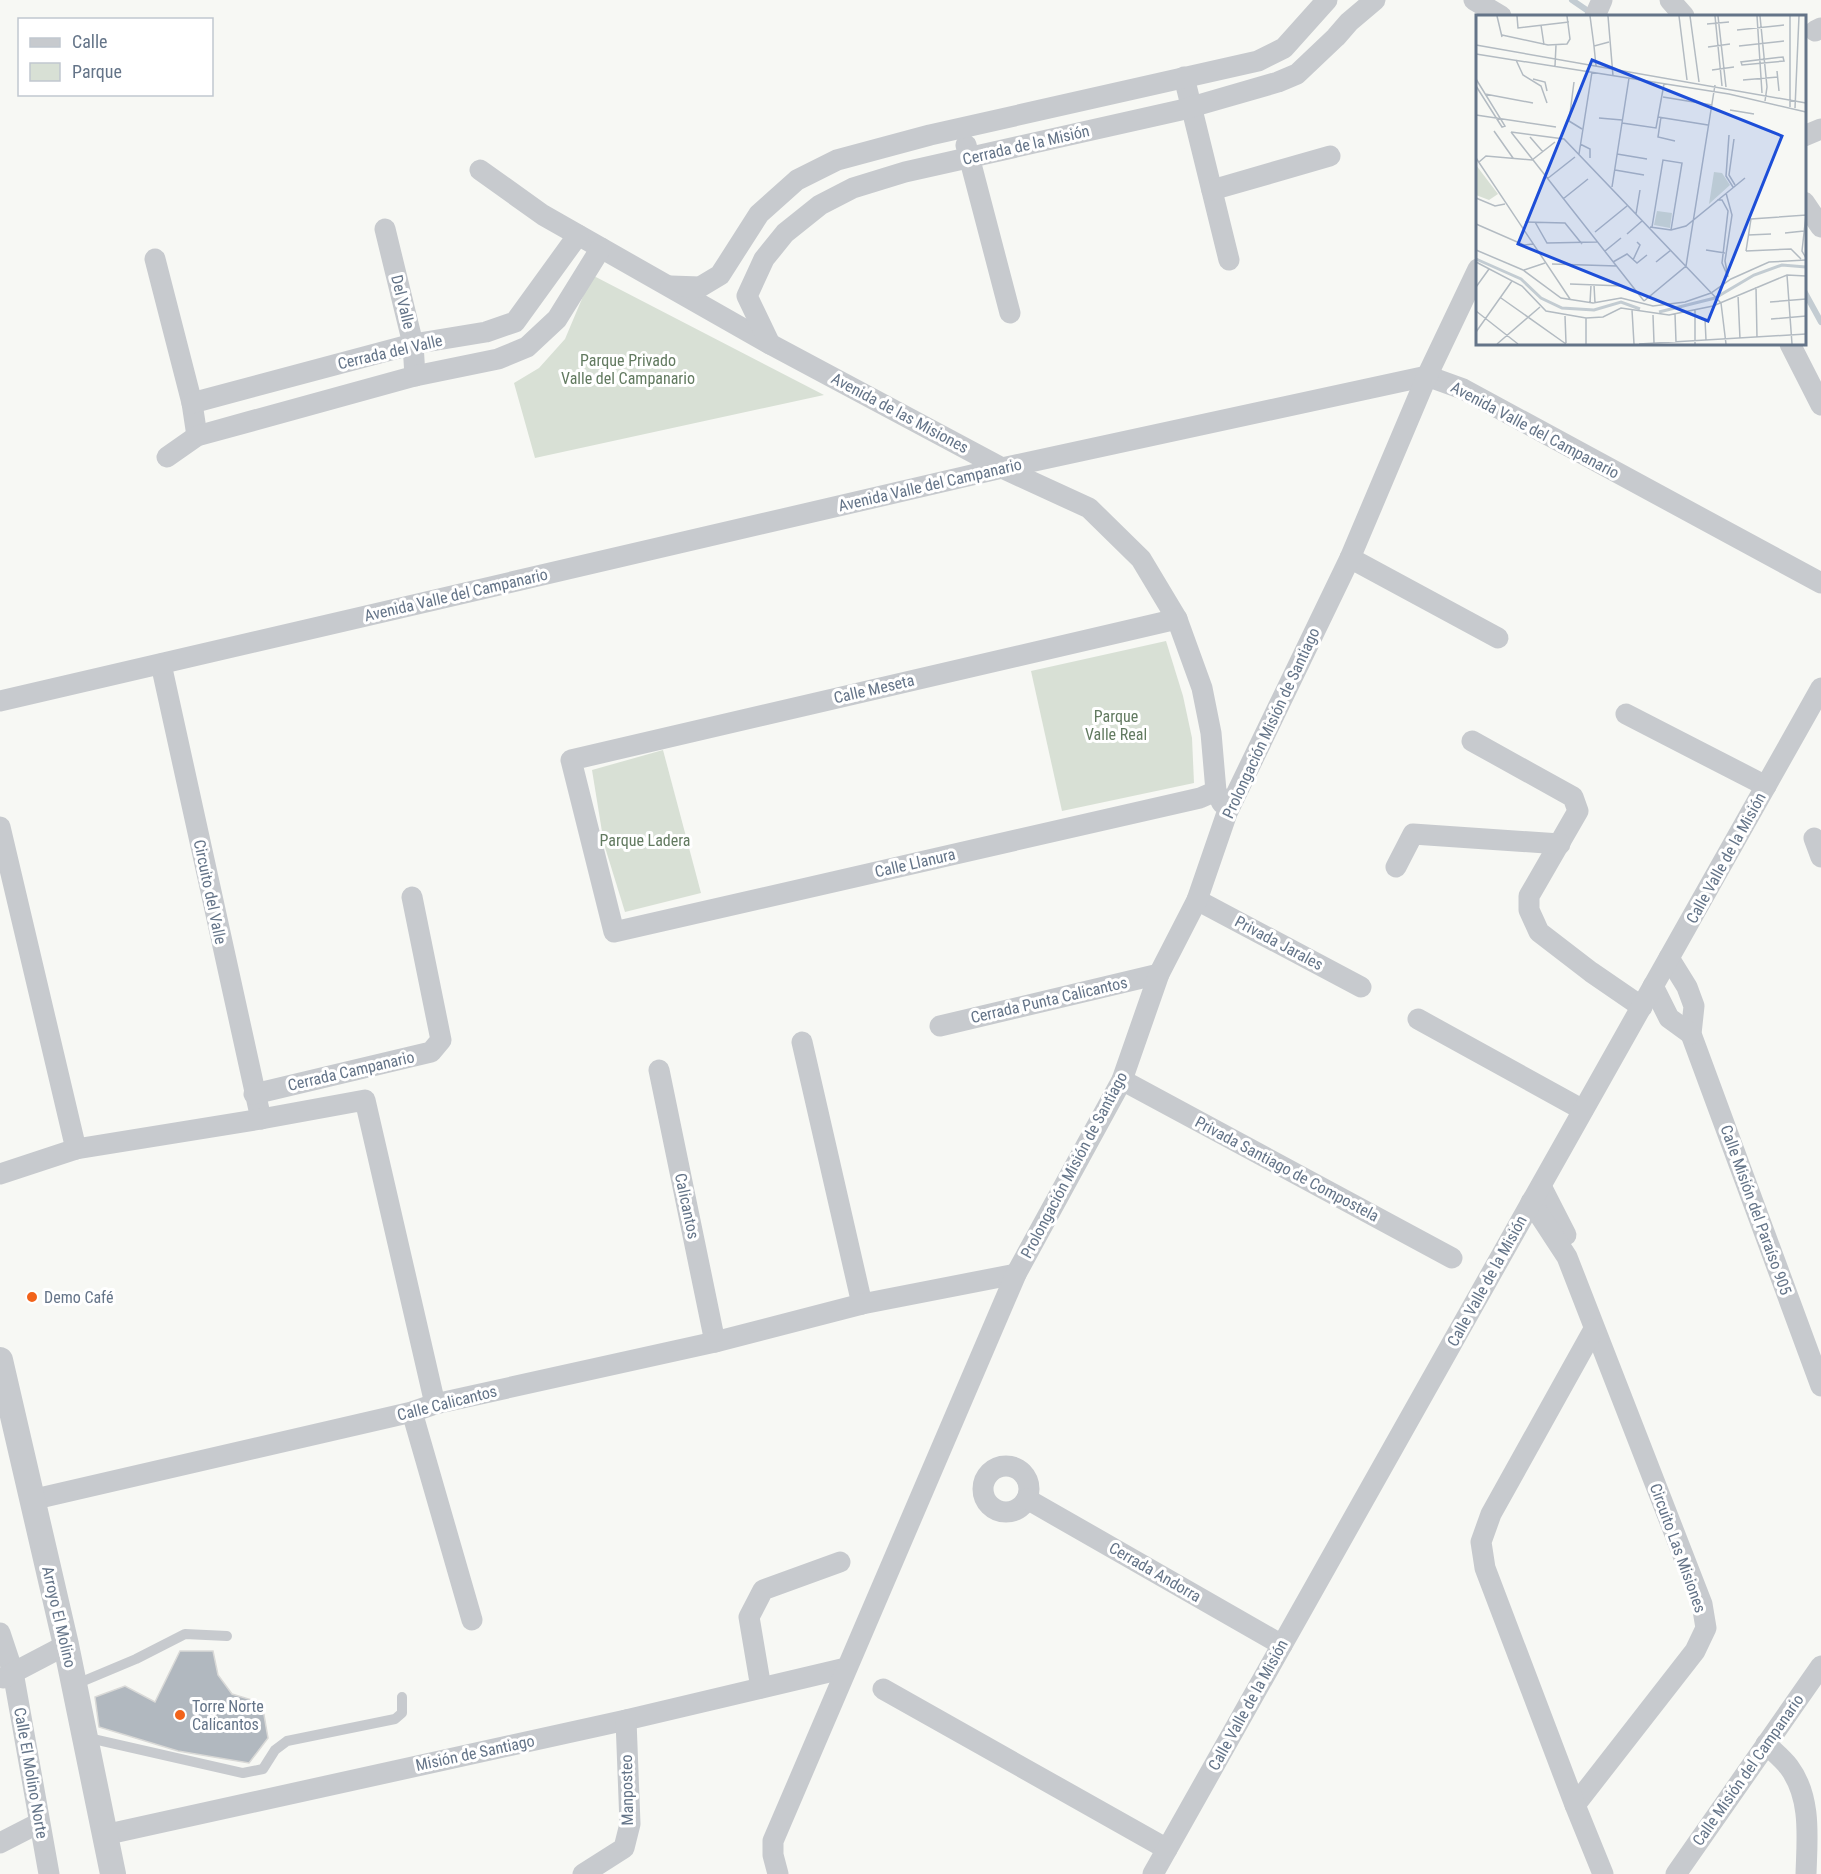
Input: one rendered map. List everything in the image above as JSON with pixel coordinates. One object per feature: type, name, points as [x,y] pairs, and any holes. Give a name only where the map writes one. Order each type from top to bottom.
[{"type":"street","name":"Cerrada de la Misión","points":[[667,285],[700,287],[720,275],[756,218],[796,180],[837,160],[961,128],[1258,61],[1284,48],[1327,0]]},
{"type":"street","name":"Cerrada de la Misión","points":[[771,344],[747,296],[764,260],[779,240],[820,205],[853,188],[905,172],[1193,107],[1278,82],[1297,74],[1349,22],[1375,0]]},
{"type":"street","points":[[1474,0],[1499,15]]},
{"type":"street","points":[[1595,15],[1602,0]]},
{"type":"street","points":[[1670,0],[1682,15]]},
{"type":"street","points":[[1184,77],[1229,260]]},
{"type":"street","points":[[961,128],[1010,313]]},
{"type":"street","points":[[1806,135],[1821,129]]},
{"type":"street","points":[[1212,190],[1330,156]]},
{"type":"street","name":"Avenida de las Misiones","points":[[480,170],[543,215],[771,344],[1002,468],[1089,508],[1141,558],[1177,619],[1202,688],[1211,733],[1216,791],[1227,813]]},
{"type":"street","points":[[1806,205],[1821,227]]},
{"type":"street","points":[[756,218],[779,240]]},
{"type":"street","name":"Del Valle","points":[[385,230],[413,344],[415,376]]},
{"type":"street","points":[[527,347],[515,322],[578,235]]},
{"type":"street","name":"Cerrada del Valle","points":[[167,456],[197,436],[415,376],[498,359],[527,347],[557,319],[601,248]]},
{"type":"street","points":[[155,259],[192,403],[197,436]]},
{"type":"street","name":"Prolongación Misión de Santiago","points":[[778,1874],[773,1855],[773,1841],[1016,1274],[1122,1080],[1159,974],[1197,900],[1227,813],[1350,558],[1427,376],[1476,273]]},
{"type":"street","name":"Cerrada del Valle","points":[[192,403],[413,344],[486,332],[515,322]]},
{"type":"street","points":[[1791,345],[1821,405]]},
{"type":"street","name":"Avenida Valle del Campanario","points":[[0,701],[1002,468],[1427,376],[1462,389],[1821,583]]},
{"type":"street","points":[[1350,558],[1498,639]]},
{"type":"street","name":"Calle Meseta","points":[[614,932],[571,760],[1177,619]]},
{"type":"street","name":"Circuito del Valle","points":[[161,664],[261,1119]]},
{"type":"street","name":"Calle Valle de la Misión","points":[[1153,1874],[1821,688]]},
{"type":"street","points":[[1626,714],[1766,786]]},
{"type":"street","points":[[1472,741],[1573,798],[1578,812],[1529,896],[1529,910],[1539,932],[1642,1007]]},
{"type":"street","name":"Calle Llanura","points":[[614,932],[1200,798],[1216,791]]},
{"type":"street","points":[[0,827],[76,1149]]},
{"type":"street","points":[[1396,867],[1413,834],[1560,844]]},
{"type":"street","name":"Cerrada Campanario","points":[[254,1094],[431,1052],[441,1040],[412,897]]},
{"type":"street","name":"Privada Jarales","points":[[1197,900],[1361,987]]},
{"type":"street","points":[[1653,986],[1669,1018],[1691,1034],[1694,1006],[1687,987],[1669,958]]},
{"type":"street","name":"Cerrada Punta Calicantos","points":[[940,1026],[1159,974]]},
{"type":"street","points":[[1418,1019],[1583,1110]]},
{"type":"street","name":"Calle Misión del Paraíso 905","points":[[1691,1034],[1821,1386]]},
{"type":"street","points":[[802,1042],[862,1304]]},
{"type":"street","name":"Calicantos","points":[[659,1070],[715,1342]]},
{"type":"street","name":"Privada Santiago de Compostela","points":[[1122,1080],[1452,1258]]},
{"type":"street","points":[[0,1174],[76,1149],[364,1100],[435,1404]]},
{"type":"street","name":"Circuito Las Misiones","points":[[1536,1194],[1566,1234],[1567,1257],[1702,1604],[1706,1628],[1695,1651],[1575,1806]]},
{"type":"street","name":"Calle Calicantos","points":[[31,1500],[412,1412],[435,1404],[715,1342],[862,1304],[1016,1274]]},
{"type":"street","points":[[1594,1329],[1491,1514],[1481,1542],[1485,1568],[1603,1874]]},
{"type":"street","name":"Arroyo El Molino","points":[[0,1360],[66,1645],[113,1874]]},
{"type":"street","points":[[412,1412],[472,1620]]},
{"type":"street","name":"Cerrada Andorra","points":[[1027,1499],[1282,1645]]},
{"type":"street","points":[[761,1688],[749,1617],[763,1590],[840,1562]]},
{"type":"street","name":"Calle El Molino Norte","points":[[0,1633],[49,1874]]},
{"type":"street","points":[[7,1676],[66,1645]]},
{"type":"street","name":"Calle Misión del Campanario","points":[[1676,1874],[1821,1666]]},
{"type":"street","name":"Misión de Santiago","points":[[104,1835],[846,1668]]},
{"type":"street","points":[[883,1689],[1167,1849]]},
{"type":"street","name":"Manposteo","points":[[583,1874],[624,1848],[630,1824],[626,1719]]},
{"type":"street","points":[[1766,1744],[1790,1768],[1803,1797],[1808,1823],[1806,1874]]},
{"type":"street","points":[[0,1843],[39,1823]]},
{"type":"lane","points":[[74,1685],[136,1659],[185,1634],[227,1636]]},
{"type":"lane","points":[[85,1737],[243,1773],[263,1769],[275,1750],[287,1741],[395,1719],[402,1713],[402,1697]]},
{"type":"green space","name":"Parque Privado Valle del Campanario","points":[[592,275],[824,395],[535,458],[514,383],[539,368],[565,339]]},
{"type":"green space","name":"Parque Valle Real","points":[[1166,641],[1183,696],[1192,738],[1194,783],[1062,811],[1031,671]]},
{"type":"green space","name":"Parque Ladera","points":[[663,750],[701,893],[625,912],[604,844],[592,770]]},
{"type":"building","name":"Torre Norte Calicantos","points":[[180,1651],[213,1651],[218,1675],[232,1694],[262,1703],[268,1738],[249,1763],[178,1751],[99,1727],[95,1697],[125,1686],[155,1702]]},
{"type":"waterway","points":[[1572,0],[1591,13]]},
{"type":"waterway","points":[[1806,295],[1821,322]]},
{"type":"place","name":"Demo Café","points":[[32,1297]]},
{"type":"place","name":"Torre Norte Calicantos","points":[[180,1715]]}]
